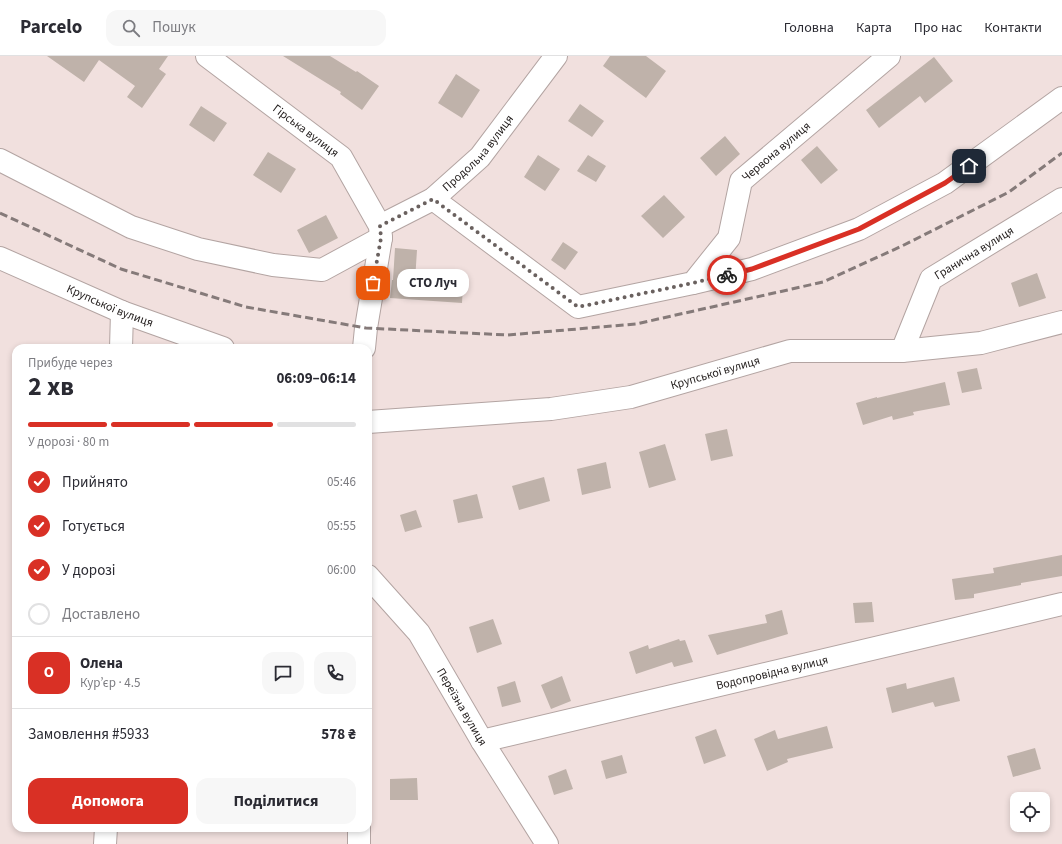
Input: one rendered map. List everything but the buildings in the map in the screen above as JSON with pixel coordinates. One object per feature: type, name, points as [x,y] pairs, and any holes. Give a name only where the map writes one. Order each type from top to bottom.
[{"type":"street","name":"Гірська вулиця","points":[[208,56],[341,157],[380,232]]},
{"type":"street","name":"Продольна вулиця","points":[[0,160],[131,227],[198,249],[273,265],[322,270],[433,199],[480,157],[556,56]]},
{"type":"street","name":"Червона вулиця","points":[[693,283],[729,238],[741,182],[889,56]]},
{"type":"street","points":[[433,199],[578,307],[752,269],[859,229],[945,183],[1062,98]]},
{"type":"street","name":"Гранична вулиця","points":[[902,351],[931,279],[1062,199]]},
{"type":"street","points":[[364,344],[380,232]]},
{"type":"street","name":"Крупської вулиця","points":[[0,258],[122,312],[212,344]]},
{"type":"street","points":[[121,344],[122,312]]},
{"type":"street","name":"Крупської вулиця","points":[[372,422],[551,409],[631,396],[790,351],[902,351],[981,343],[1062,322]]},
{"type":"street","name":"Переїзна вулиця","points":[[372,580],[419,633],[482,741],[547,844]]},
{"type":"street","name":"Водопровідна вулиця","points":[[482,741],[1062,604]]},
{"type":"street","points":[[105,844],[106,832]]},
{"type":"street","points":[[359,832],[359,844]]},
{"type":"railway","points":[[0,213],[121,269],[246,307],[366,328],[507,335],[636,324],[823,282],[902,246],[1009,192],[1062,153]]},
{"type":"way so far","points":[[373,283],[381,238],[380,226],[433,199],[578,307],[727,275]]},
{"type":"place","name":"СТО Луч","points":[[373,283]]},
{"type":"route","points":[[727,275],[752,269],[859,229],[945,183],[969,166]]}]
